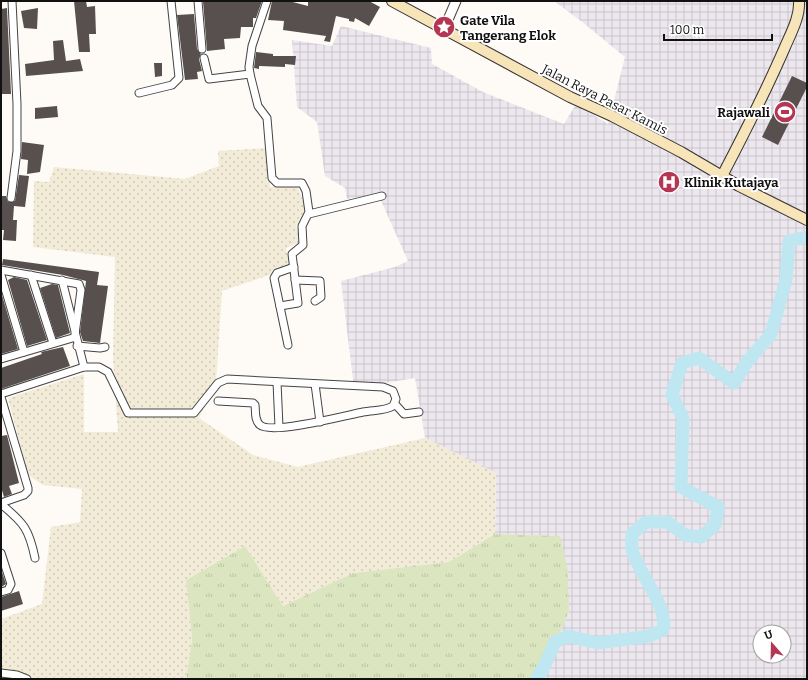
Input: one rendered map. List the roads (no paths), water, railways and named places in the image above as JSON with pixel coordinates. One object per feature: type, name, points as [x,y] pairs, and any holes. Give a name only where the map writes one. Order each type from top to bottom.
[{"type":"main road","name":"Jalan Raya Pasar Kamis","points":[[392,1],[574,99],[612,116],[807,220]]},
{"type":"main road","points":[[722,176],[781,57],[798,13],[799,1]]},
{"type":"street","points":[[11,198],[17,151],[17,104],[12,1]]},
{"type":"street","points":[[139,92],[172,85],[178,78],[171,1]]},
{"type":"street","points":[[198,1],[202,49]]},
{"type":"street","points":[[267,1],[252,46],[249,61],[250,74],[258,106],[267,118],[272,178],[277,183],[302,183],[306,191],[309,214],[302,226],[303,245],[292,254],[298,303],[280,306]]},
{"type":"street","points":[[444,29],[456,1]]},
{"type":"street","points":[[204,58],[209,79],[250,74]]},
{"type":"street","points":[[309,214],[382,196]]},
{"type":"street","points":[[288,345],[275,284],[275,276],[277,273],[294,267]]},
{"type":"street","points":[[1,270],[78,283],[81,288],[76,336]]},
{"type":"street","points":[[1,275],[24,352]]},
{"type":"street","points":[[31,275],[53,343]]},
{"type":"street","points":[[62,280],[76,336],[77,346],[84,367]]},
{"type":"street","points":[[295,280],[320,281],[321,297],[315,301]]},
{"type":"street","points":[[1,359],[76,336]]},
{"type":"street","points":[[77,346],[105,347]]},
{"type":"street","points":[[1,394],[84,367],[99,367],[108,372],[128,413],[194,413],[218,383],[223,380],[383,387],[390,389],[395,393],[395,404]]},
{"type":"street","points":[[277,382],[280,428]]},
{"type":"street","points":[[315,384],[320,422]]},
{"type":"street","points":[[1,397],[28,488],[28,491],[24,495],[1,503],[22,522],[27,529],[35,558]]},
{"type":"street","points":[[218,400],[253,403],[260,425],[268,428],[280,428],[320,422],[364,412],[386,409],[395,404]]},
{"type":"street","points":[[395,404],[404,414],[419,412]]},
{"type":"street","points":[[1,553],[11,584],[8,590],[1,592]]},
{"type":"street","points":[[1,673],[17,675],[28,679]]},
{"type":"waterway","points":[[536,679],[544,667],[555,642],[568,636],[598,643],[649,636],[663,630],[664,621],[658,601],[633,553],[632,534],[646,522],[667,522],[685,535],[701,537],[715,525],[718,507],[681,487],[683,418],[672,395],[682,363],[699,358],[734,383],[747,362],[771,334],[786,280],[789,241],[807,237]]},
{"type":"place","name":"Gate Vila Tangerang Elok","points":[[444,27]]},
{"type":"place","name":"Rajawali","points":[[785,112]]},
{"type":"place","name":"Klinik Kutajaya","points":[[669,182]]}]
